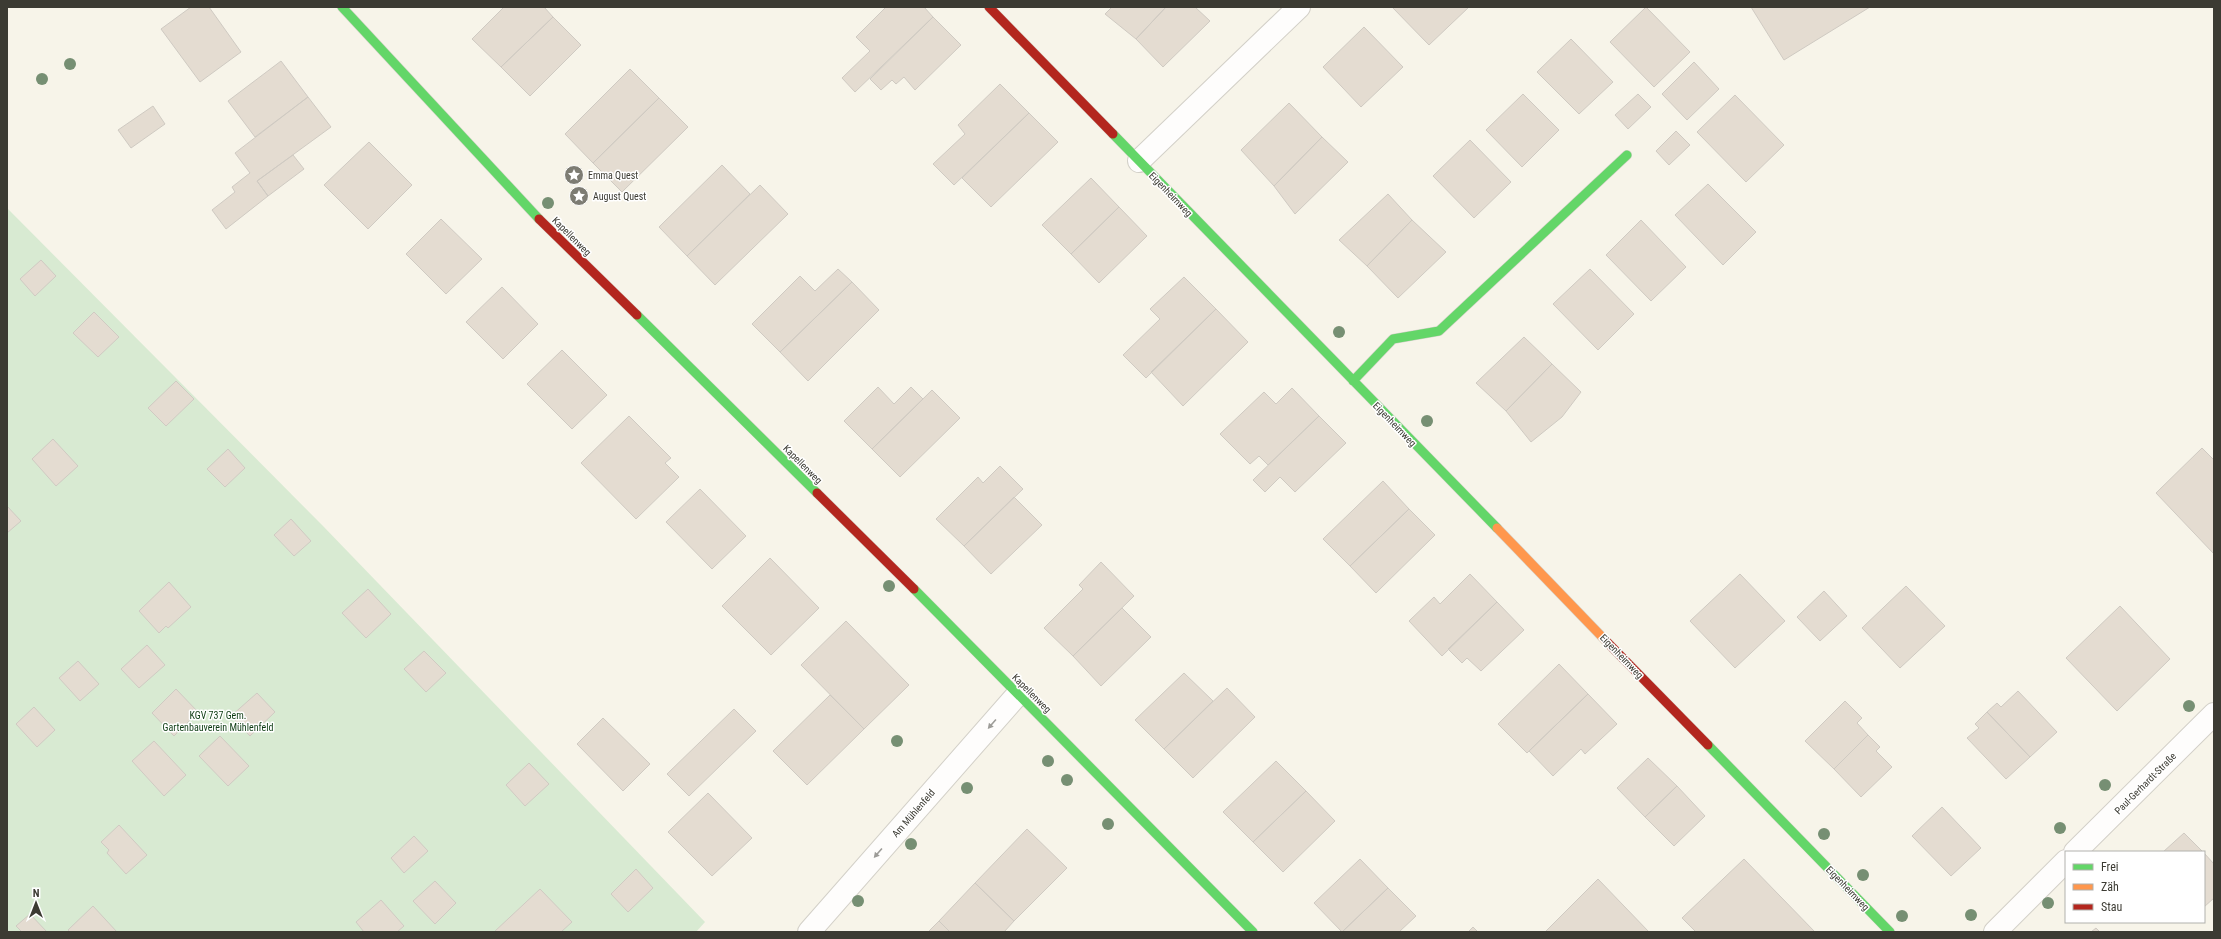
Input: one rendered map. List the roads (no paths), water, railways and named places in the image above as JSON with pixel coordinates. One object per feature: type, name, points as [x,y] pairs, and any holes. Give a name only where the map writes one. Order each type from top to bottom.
[{"type":"street","name":"Kapellenweg","points":[[342,7],[532,212],[903,578],[1253,932]]},
{"type":"street","name":"Eigenheimweg","points":[[989,7],[1890,932]]},
{"type":"street","points":[[1139,161],[1299,7]]},
{"type":"street","points":[[1353,380],[1393,339],[1439,331],[1627,156]]},
{"type":"street","name":"Am Mühlenfeld","points":[[809,932],[1018,694]]},
{"type":"street","name":"Paul-Gerhardt-Straße","points":[[2076,851],[2214,714]]},
{"type":"street","points":[[1994,932],[2065,862]]},
{"type":"place","name":"Emma Quest","points":[[574,175]]},
{"type":"place","name":"August Quest","points":[[579,196]]},
{"type":"park label","name":"KGV 737 Gem. Gartenbauverein Mühlenfeld","points":[[218,720]]}]
